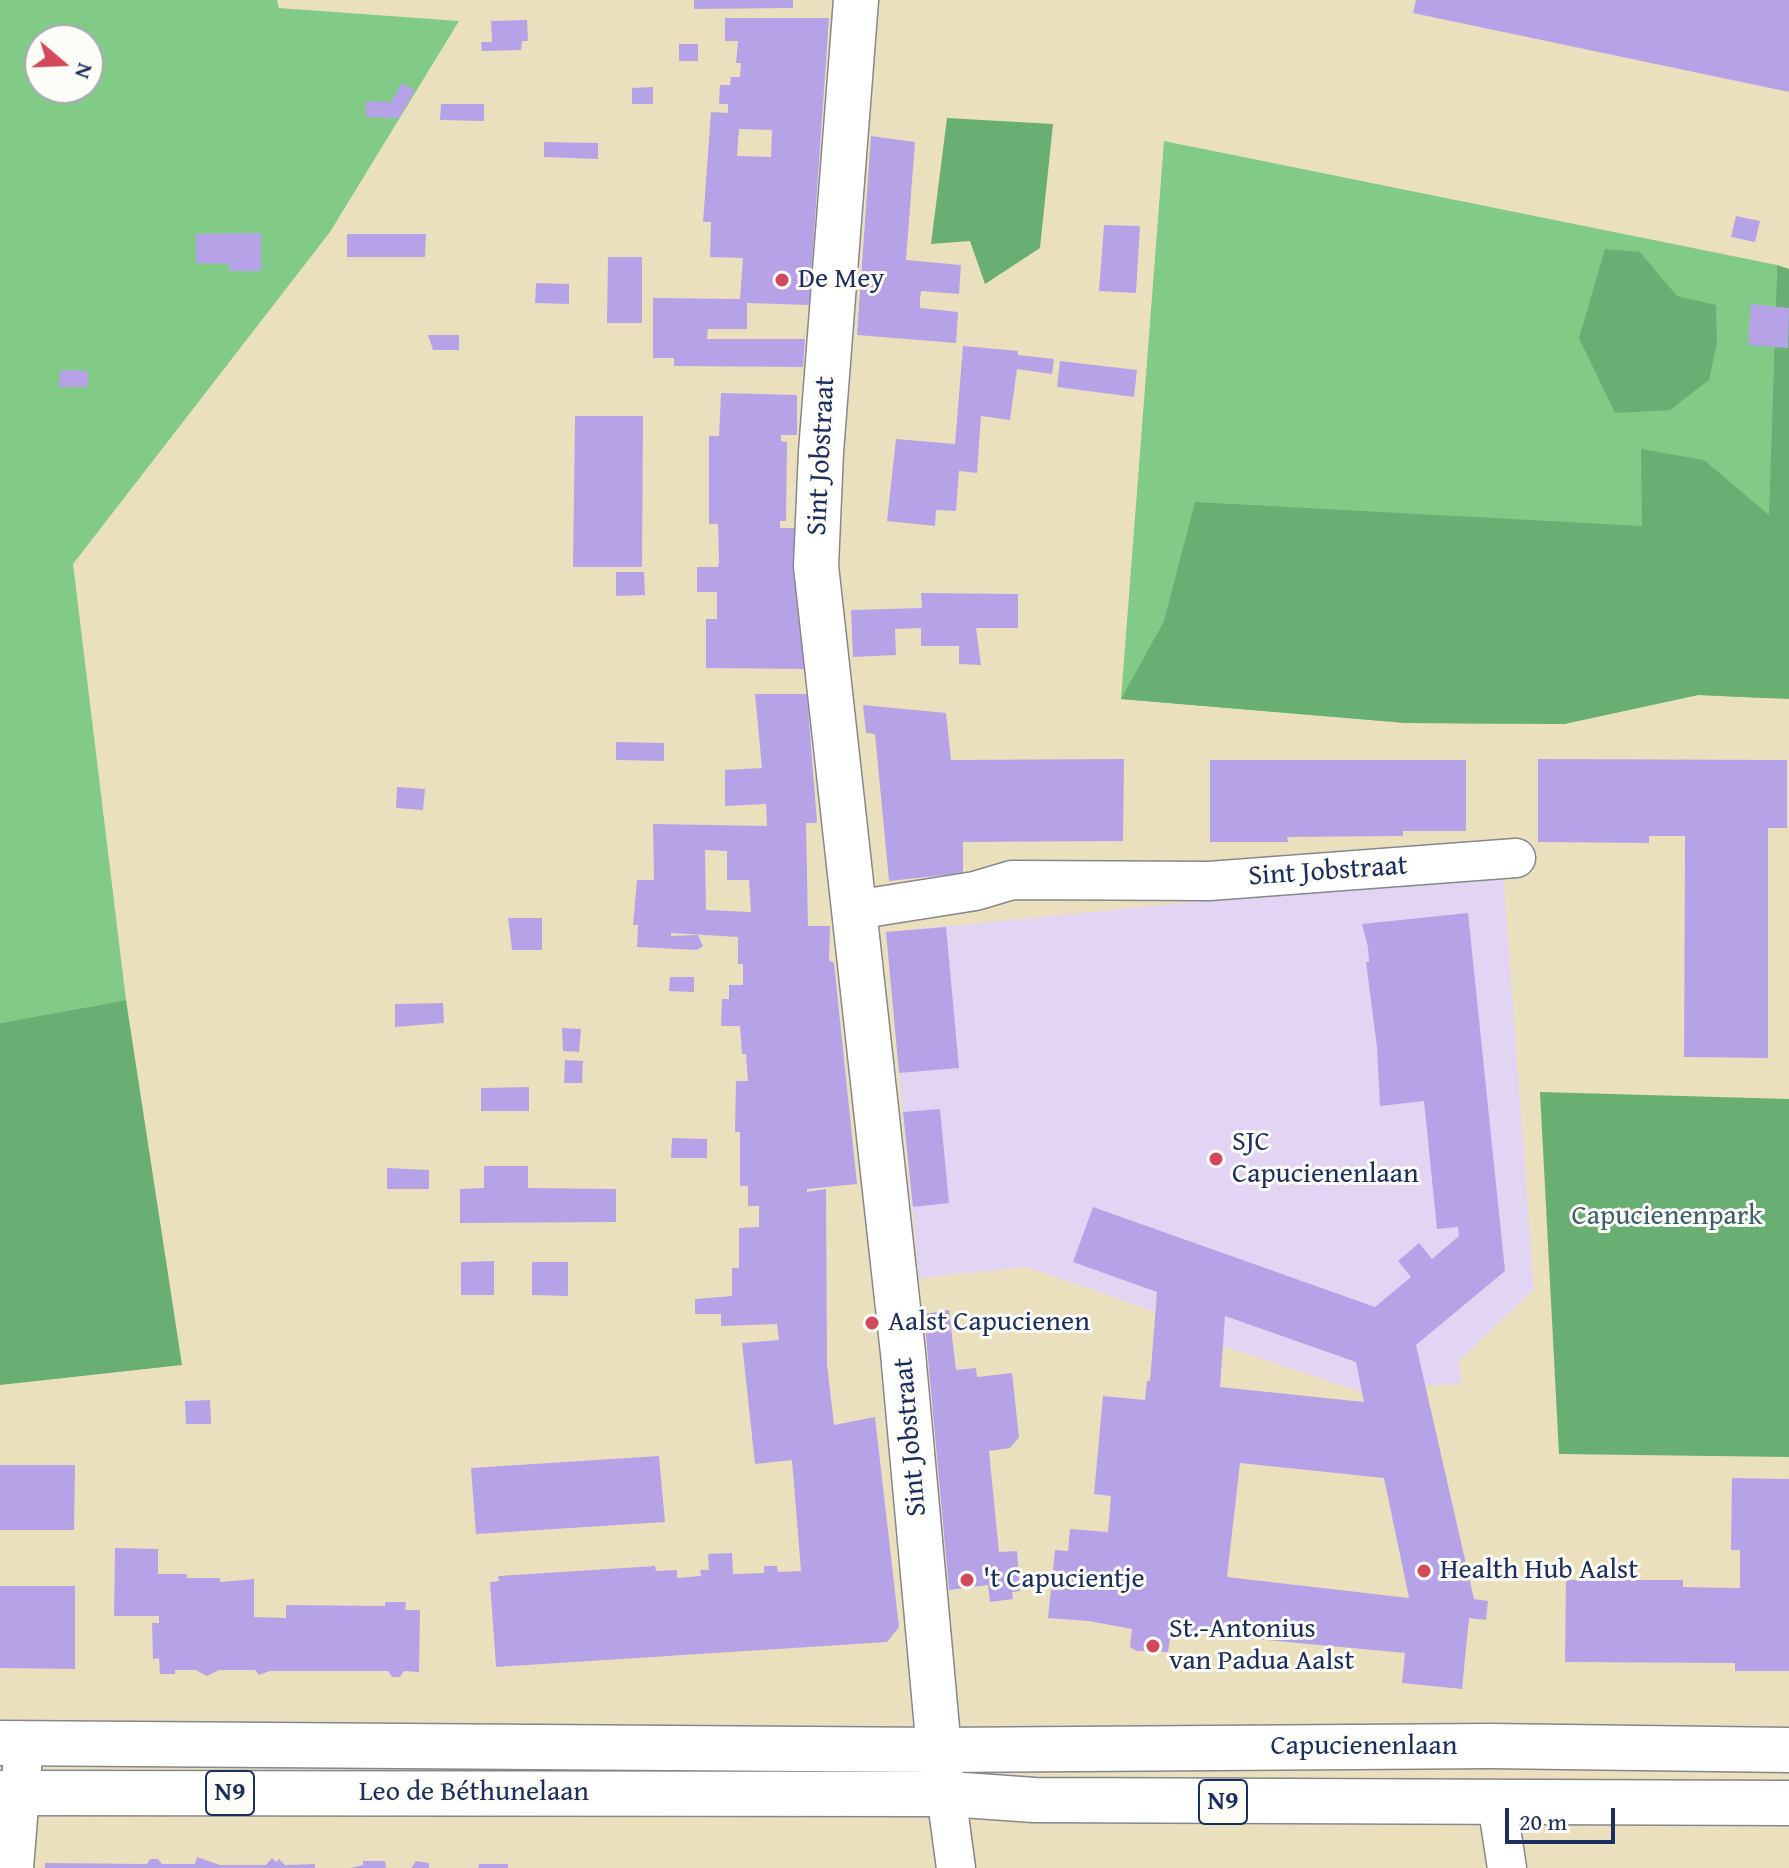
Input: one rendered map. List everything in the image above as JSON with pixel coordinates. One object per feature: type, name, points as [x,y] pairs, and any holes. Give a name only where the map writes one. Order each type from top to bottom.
[{"type":"main road","name":"Sint Jobstraat","points":[[855,7],[821,452],[816,566],[903,1353],[939,1750]]},
{"type":"main road","name":"Leo de Béthunelaan","points":[[12,1743],[939,1750]]},
{"type":"main road","name":"Capucienenlaan","points":[[939,1750],[1490,1746],[1560,1750],[1789,1750]]},
{"type":"main road","name":"Leo de Béthunelaan","points":[[10,1792],[949,1794]]},
{"type":"main road","name":"Capucienenlaan","points":[[949,1794],[1034,1800],[1789,1803]]},
{"type":"street","name":"Sint Jobstraat","points":[[855,910],[975,891],[1012,880],[1209,881],[1516,858]]},
{"type":"street","points":[[12,1743],[10,1792],[14,1868]]},
{"type":"street","name":"Sint Jobstraat","points":[[939,1750],[949,1794],[956,1868]]},
{"type":"street","points":[[1497,1803],[1507,1868]]},
{"type":"shaded area","name":"SJC Capucienenlaan","points":[[1503,872],[1534,1289],[1459,1361],[1461,1384],[1426,1386],[1363,1398],[1361,1392],[1223,1346],[1156,1312],[1027,1267],[919,1278],[886,932]]},
{"type":"green space","points":[[0,0],[277,0],[279,8],[459,21],[330,232],[73,564],[126,1000],[0,1023]]},
{"type":"green space","points":[[947,118],[1053,124],[1040,248],[985,284],[970,241],[931,244]]},
{"type":"green space","points":[[1164,141],[1777,265],[1764,698],[1698,695],[1564,724],[1406,723],[1121,699]]},
{"type":"green space","points":[[1605,249],[1640,252],[1677,296],[1716,305],[1717,343],[1709,380],[1670,410],[1615,413],[1579,338]]},
{"type":"green space","points":[[1777,265],[1789,269],[1789,699],[1698,695],[1564,724],[1406,723],[1121,699],[1164,621],[1195,502],[1642,526],[1641,449],[1704,460],[1769,515]]},
{"type":"green space","points":[[126,1000],[182,1365],[0,1385],[0,1023]]},
{"type":"green space","name":"Capucienenpark","points":[[1540,1092],[1789,1099],[1789,1457],[1559,1454]]},
{"type":"building","points":[[694,0],[793,0],[793,8],[694,9]]},
{"type":"building","points":[[1416,0],[1789,0],[1789,92],[1413,13]]},
{"type":"building","points":[[725,18],[829,18],[809,305],[747,303],[747,329],[708,329],[707,339],[805,339],[803,367],[674,366],[674,358],[653,358],[653,298],[740,299],[743,258],[710,257],[711,222],[703,222],[711,112],[728,113],[728,104],[719,104],[720,85],[730,85],[731,77],[740,77],[741,63],[736,63],[738,41],[725,41]],"holes":[[[739,129],[772,130],[771,157],[737,156]]]},
{"type":"building","points":[[527,20],[528,41],[522,41],[521,50],[482,51],[481,42],[492,42],[491,21]]},
{"type":"building","points":[[679,44],[698,44],[698,61],[679,61]]},
{"type":"building","points":[[402,83],[415,90],[399,118],[366,117],[366,101],[391,102]]},
{"type":"building","points":[[653,87],[653,104],[632,104],[632,88]]},
{"type":"building","points":[[441,104],[484,104],[484,121],[440,120]]},
{"type":"building","points":[[871,136],[915,142],[906,260],[961,265],[959,294],[921,291],[920,300],[920,308],[958,312],[956,343],[857,335]]},
{"type":"building","points":[[544,142],[598,143],[598,159],[544,157]]},
{"type":"building","points":[[1736,216],[1760,221],[1755,242],[1731,237]]},
{"type":"building","points":[[1104,225],[1140,226],[1136,293],[1099,291]]},
{"type":"building","points":[[261,233],[261,271],[229,271],[229,264],[196,263],[196,234]]},
{"type":"building","points":[[347,234],[426,234],[425,257],[347,257]]},
{"type":"building","points":[[608,257],[642,257],[642,323],[607,323]]},
{"type":"building","points":[[536,283],[569,284],[569,304],[535,303]]},
{"type":"building","points":[[1751,304],[1789,308],[1788,348],[1748,345]]},
{"type":"building","points":[[428,335],[459,335],[459,350],[433,350]]},
{"type":"building","points":[[963,346],[1018,351],[1018,355],[1054,359],[1052,374],[1017,369],[1010,420],[981,416],[977,473],[959,471],[956,511],[936,510],[935,526],[887,521],[896,439],[955,444]]},
{"type":"building","points":[[1060,361],[1137,370],[1134,397],[1057,387]]},
{"type":"building","points":[[60,370],[88,371],[88,387],[59,387]]},
{"type":"building","points":[[721,393],[797,395],[797,435],[781,435],[781,441],[787,442],[786,521],[780,521],[780,528],[796,528],[796,592],[805,669],[706,668],[706,619],[717,619],[717,592],[697,592],[697,567],[718,567],[719,562],[718,524],[709,524],[709,436],[719,436]]},
{"type":"building","points":[[575,416],[643,416],[642,567],[573,567]]},
{"type":"building","points":[[616,572],[644,572],[645,595],[616,596]]},
{"type":"building","points":[[921,593],[1018,594],[1018,628],[976,628],[981,665],[959,664],[959,646],[921,646],[921,628],[895,629],[896,655],[853,657],[851,610],[922,608]]},
{"type":"building","points":[[755,694],[807,694],[817,823],[806,823],[808,926],[830,926],[829,960],[834,963],[857,1184],[807,1189],[807,1192],[826,1189],[827,1364],[834,1425],[875,1417],[899,1627],[887,1642],[496,1667],[490,1582],[499,1581],[498,1576],[655,1566],[656,1571],[677,1570],[677,1578],[701,1576],[700,1570],[709,1570],[708,1554],[732,1553],[733,1574],[764,1573],[764,1566],[777,1566],[778,1572],[801,1571],[792,1460],[755,1464],[742,1343],[779,1340],[777,1324],[721,1326],[721,1314],[695,1314],[695,1299],[732,1296],[732,1268],[739,1268],[739,1228],[759,1227],[759,1206],[748,1206],[748,1186],[740,1186],[740,1132],[735,1132],[736,1081],[748,1081],[746,1054],[742,1054],[740,1026],[721,1026],[722,999],[729,999],[729,985],[743,985],[743,964],[738,964],[738,937],[671,933],[671,936],[698,935],[703,946],[697,950],[637,947],[638,925],[633,925],[637,880],[654,880],[653,824],[767,826],[766,804],[725,806],[725,770],[762,768]],"holes":[[[705,850],[727,851],[727,880],[749,880],[751,912],[706,910]]]},
{"type":"building","points":[[863,705],[946,713],[951,760],[1124,759],[1123,841],[963,842],[963,873],[889,881],[875,734],[866,733]]},
{"type":"building","points":[[616,742],[664,743],[664,761],[616,760]]},
{"type":"building","points":[[1538,759],[1787,760],[1787,828],[1768,828],[1768,1058],[1684,1057],[1685,836],[1649,836],[1649,843],[1538,842]]},
{"type":"building","points":[[1210,760],[1466,760],[1466,831],[1403,831],[1403,836],[1287,837],[1288,842],[1210,842]]},
{"type":"building","points":[[397,787],[425,789],[423,810],[396,808]]},
{"type":"building","points":[[1468,913],[1505,1271],[1416,1345],[1474,1599],[1488,1601],[1486,1620],[1469,1618],[1462,1689],[1402,1683],[1405,1653],[1180,1632],[1171,1632],[1168,1652],[1137,1651],[1130,1647],[1132,1629],[1048,1618],[1055,1550],[1068,1551],[1070,1529],[1108,1532],[1111,1496],[1094,1494],[1103,1396],[1145,1400],[1147,1381],[1150,1381],[1157,1292],[1073,1262],[1093,1207],[1375,1307],[1411,1277],[1398,1261],[1419,1243],[1432,1259],[1459,1236],[1458,1227],[1437,1229],[1424,1101],[1380,1106],[1377,1047],[1366,962],[1369,962],[1368,947],[1362,924]],"holes":[[[1225,1316],[1356,1362],[1364,1402],[1220,1387]],[[1240,1463],[1384,1478],[1409,1598],[1227,1577]]]},
{"type":"building","points":[[508,918],[542,918],[542,950],[512,950]]},
{"type":"building","points":[[946,927],[959,1068],[899,1073],[886,932]]},
{"type":"building","points":[[670,977],[694,977],[694,992],[669,991]]},
{"type":"building","points":[[443,1003],[444,1023],[395,1027],[395,1004]]},
{"type":"building","points":[[562,1028],[581,1029],[579,1052],[563,1051]]},
{"type":"building","points":[[565,1060],[583,1061],[582,1083],[564,1083]]},
{"type":"building","points":[[529,1087],[529,1111],[481,1111],[481,1088]]},
{"type":"building","points":[[940,1109],[949,1203],[913,1207],[903,1112]]},
{"type":"building","points":[[672,1138],[707,1139],[707,1158],[671,1158]]},
{"type":"building","points":[[484,1166],[528,1166],[528,1188],[616,1189],[616,1222],[460,1223],[460,1189],[484,1188]]},
{"type":"building","points":[[387,1168],[429,1170],[429,1189],[387,1189]]},
{"type":"building","points":[[494,1261],[494,1295],[461,1295],[461,1262]]},
{"type":"building","points":[[532,1262],[568,1262],[568,1296],[532,1295]]},
{"type":"building","points":[[949,1310],[956,1370],[976,1368],[977,1377],[1012,1373],[1019,1437],[1010,1448],[989,1451],[999,1552],[1017,1551],[1020,1591],[1012,1592],[1013,1599],[990,1602],[988,1585],[949,1590],[924,1314]]},
{"type":"building","points":[[210,1400],[211,1424],[186,1424],[185,1401]]},
{"type":"building","points":[[659,1456],[665,1522],[476,1534],[471,1468]]},
{"type":"building","points":[[0,1465],[75,1465],[74,1530],[0,1530]]},
{"type":"building","points":[[1732,1478],[1789,1479],[1789,1671],[1735,1671],[1735,1663],[1565,1662],[1566,1580],[1683,1580],[1683,1587],[1740,1588],[1740,1550],[1731,1550]]},
{"type":"building","points":[[115,1548],[158,1549],[158,1574],[220,1578],[220,1582],[254,1579],[254,1617],[286,1618],[286,1605],[385,1606],[385,1602],[406,1602],[405,1610],[420,1610],[419,1672],[404,1671],[400,1677],[392,1677],[388,1671],[270,1671],[259,1675],[255,1670],[219,1670],[207,1676],[196,1670],[175,1670],[175,1674],[160,1674],[159,1658],[153,1659],[152,1623],[159,1623],[159,1616],[114,1616]]},
{"type":"building","points":[[0,1586],[75,1586],[75,1669],[0,1668]]},
{"type":"building","points":[[197,1857],[220,1865],[266,1865],[272,1858],[276,1862],[279,1859],[285,1865],[315,1864],[315,1868],[45,1868],[45,1863],[147,1864],[150,1859],[158,1859],[162,1864],[195,1864]]},
{"type":"building","points":[[363,1861],[385,1861],[386,1868],[350,1868],[363,1865]]},
{"type":"building","points":[[416,1861],[429,1863],[429,1868],[411,1868]]},
{"type":"building","points":[[479,1864],[508,1864],[508,1868],[478,1868]]},
{"type":"place","name":"De Mey","points":[[782,280]]},
{"type":"place","name":"SJC Capucienenlaan","points":[[1216,1159]]},
{"type":"place","name":"Aalst Capucienen","points":[[872,1323]]},
{"type":"place","name":"Health Hub Aalst","points":[[1424,1571]]},
{"type":"place","name":"'t Capucientje","points":[[967,1580]]},
{"type":"place","name":"St.-Antonius van Padua Aalst","points":[[1153,1646]]}]
